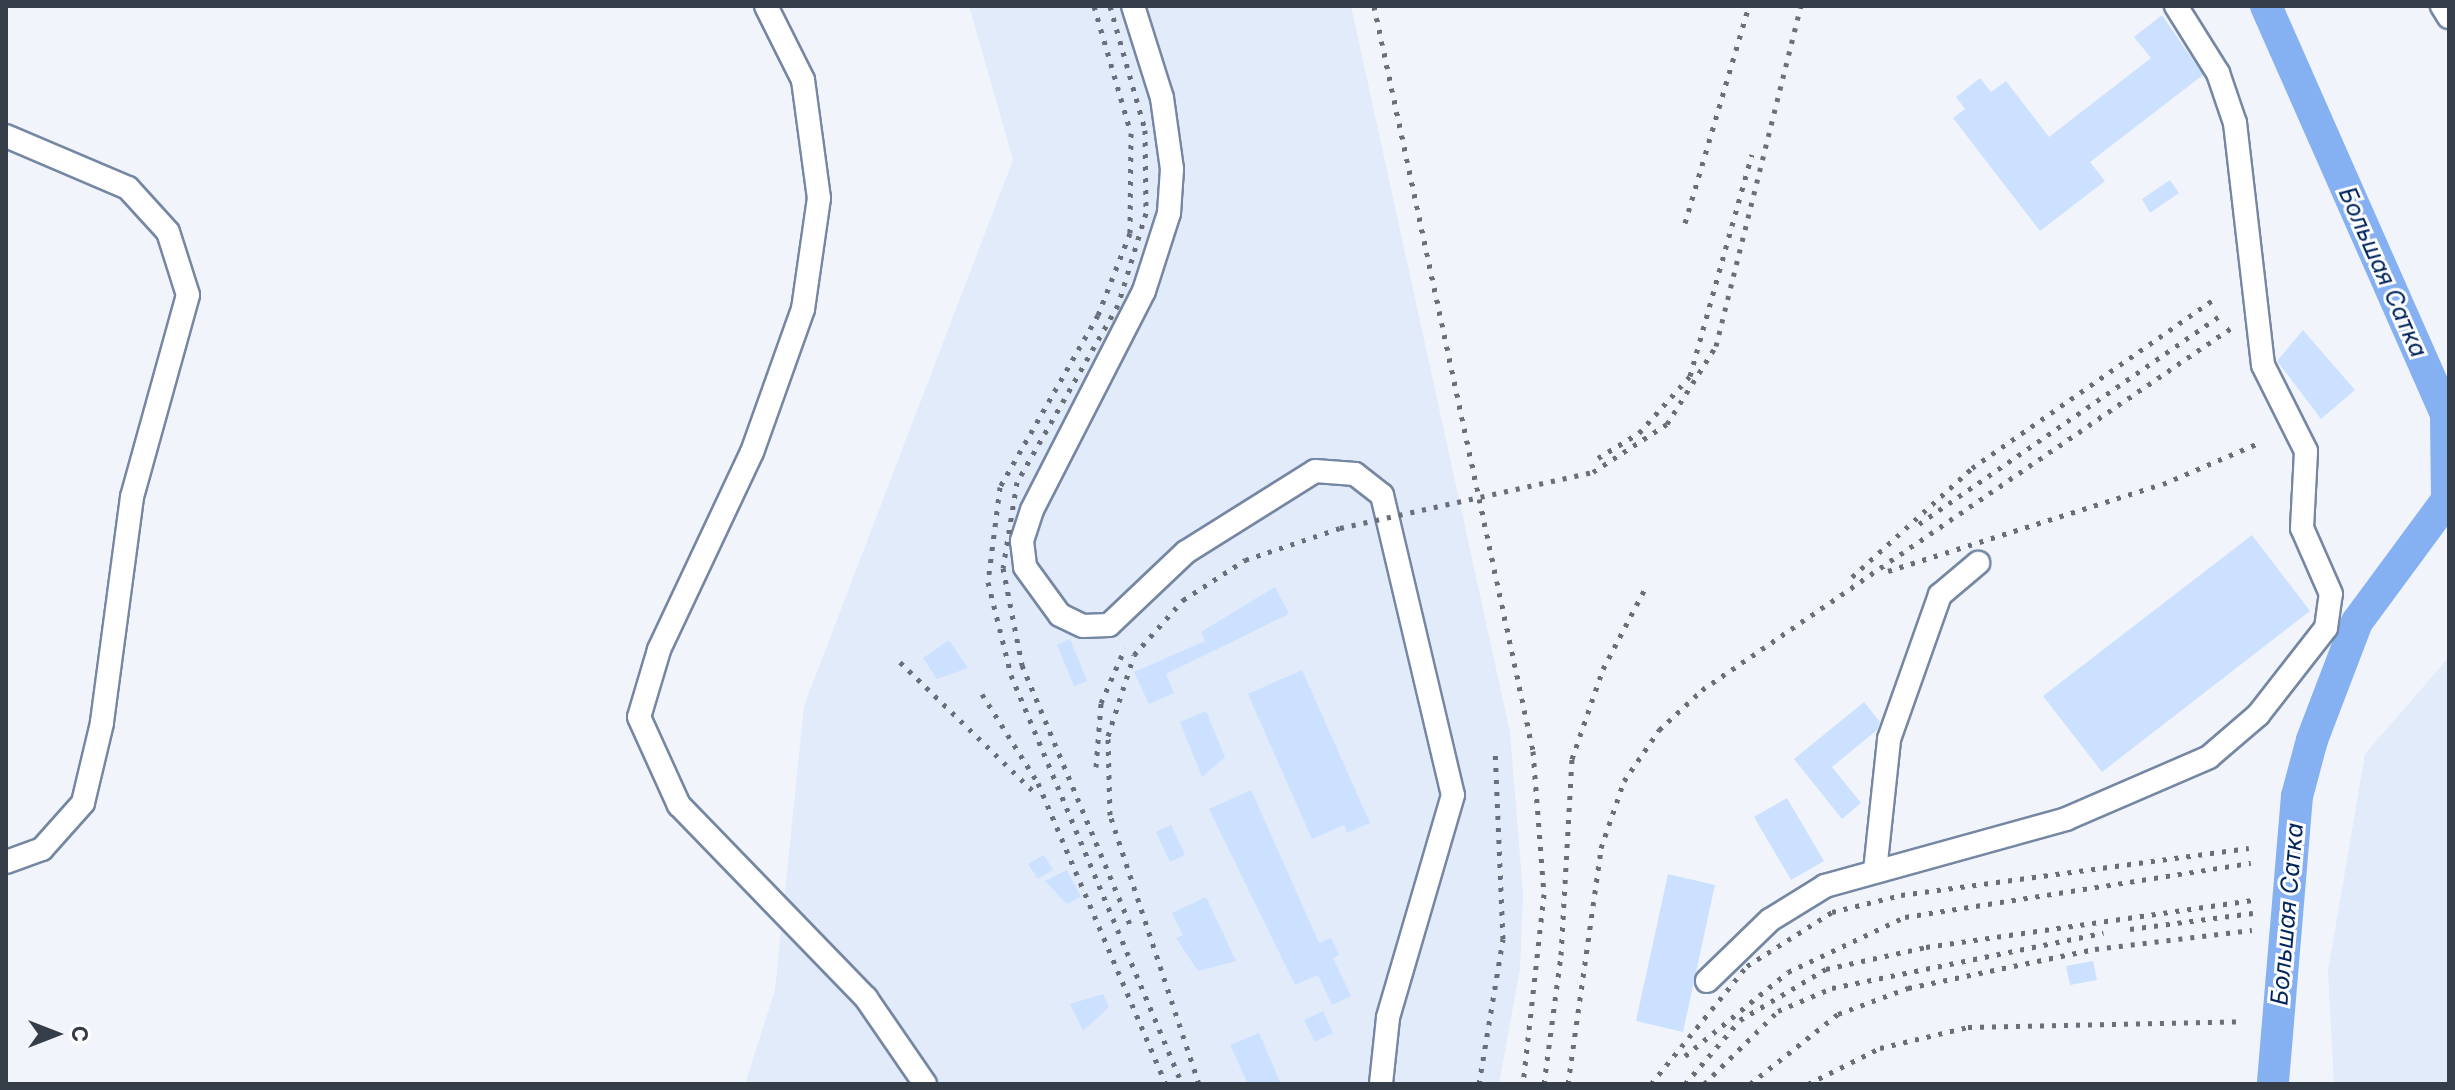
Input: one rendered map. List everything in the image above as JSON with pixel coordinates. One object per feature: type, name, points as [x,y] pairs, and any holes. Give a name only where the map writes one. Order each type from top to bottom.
[{"type":"lane","points":[[766,6],[803,80],[819,198],[803,309],[752,452],[659,650],[639,717],[679,805],[866,998],[925,1084]]},
{"type":"lane","points":[[1133,6],[1162,98],[1172,169],[1169,213],[1144,291],[1032,510],[1022,541],[1025,567],[1060,615],[1083,626],[1109,625],[1186,552],[1315,471],[1355,474],[1382,495],[1453,795],[1388,1018],[1381,1084]]},
{"type":"lane","points":[[1707,981],[1797,901],[1875,871],[2087,812],[2199,763],[2258,715],[2332,615],[2331,594],[2302,528],[2306,451],[2263,365],[2232,111],[2218,73],[2176,6]]},
{"type":"lane","points":[[2442,6],[2449,17]]},
{"type":"lane","points":[[6,136],[128,188],[168,232],[188,295],[132,497],[102,723],[83,803],[42,849],[6,862]]},
{"type":"lane","points":[[1875,871],[1889,739],[1940,595],[1978,563]]},
{"type":"shaded area","points":[[969,6],[1351,6],[1510,732],[1523,893],[1520,969],[1499,1084],[745,1084],[775,990],[804,706],[1013,160]]},
{"type":"shaded area","points":[[2449,657],[2449,1084],[2334,1084],[2328,971],[2365,754]]},
{"type":"building","points":[[2162,15],[2203,75],[2090,162],[2105,181],[2040,231],[1953,118],[1965,109],[1956,97],[1980,78],[1991,92],[2006,81],[2049,137],[2151,58],[2134,37]]},
{"type":"building","points":[[2170,180],[2179,193],[2150,213],[2142,199]]},
{"type":"building","points":[[2303,330],[2355,390],[2321,419],[2277,361]]},
{"type":"building","points":[[2252,535],[2310,611],[2102,772],[2043,696]]},
{"type":"building","points":[[1275,587],[1289,614],[1166,674],[1174,693],[1149,704],[1134,672],[1205,641],[1201,632]]},
{"type":"building","points":[[1070,639],[1087,681],[1074,686],[1057,645]]},
{"type":"building","points":[[949,640],[968,668],[937,679],[923,658]]},
{"type":"building","points":[[1302,670],[1370,823],[1347,833],[1344,825],[1312,839],[1248,694]]},
{"type":"building","points":[[1864,702],[1880,722],[1877,730],[1832,767],[1861,803],[1842,819],[1794,759]]},
{"type":"building","points":[[1206,711],[1225,757],[1202,777],[1180,722]]},
{"type":"building","points":[[1251,790],[1319,943],[1331,938],[1339,955],[1333,958],[1351,996],[1332,1005],[1318,975],[1295,985],[1209,809]]},
{"type":"building","points":[[1787,798],[1824,861],[1791,880],[1754,817]]},
{"type":"building","points":[[1171,825],[1185,855],[1170,862],[1156,832]]},
{"type":"building","points":[[1044,855],[1053,870],[1038,879],[1028,864]]},
{"type":"building","points":[[1067,870],[1081,897],[1067,904],[1045,881]]},
{"type":"building","points":[[1668,874],[1715,885],[1683,1032],[1636,1021]]},
{"type":"building","points":[[1206,897],[1236,961],[1198,971],[1176,938],[1183,935],[1172,913]]},
{"type":"building","points":[[2093,961],[2097,980],[2070,985],[2066,966]]},
{"type":"building","points":[[1103,994],[1109,1007],[1083,1031],[1070,1004]]},
{"type":"building","points":[[1323,1011],[1333,1033],[1315,1042],[1304,1020]]},
{"type":"building","points":[[1259,1033],[1281,1084],[1248,1084],[1230,1045]]},
{"type":"waterway","name":"Большая Сатка","points":[[2266,6],[2446,415],[2447,500],[2357,622],[2312,740],[2297,796],[2273,1084]]},
{"type":"railway","points":[[1094,6],[1131,133],[1130,233],[1098,315],[1000,487],[988,582],[1011,675],[1182,1084]]},
{"type":"railway","points":[[1110,6],[1145,130],[1146,213],[1118,305],[1017,482],[1003,568],[1022,665],[1132,929]]},
{"type":"railway","points":[[1374,6],[1533,751],[1544,894],[1523,1084]]},
{"type":"railway","points":[[1685,223],[1749,6]]},
{"type":"railway","points":[[1199,1084],[1110,815],[1108,736],[1134,655],[1183,600],[1245,560],[1340,528],[1593,472],[1667,424],[1716,346],[1801,6]]},
{"type":"railway","points":[[1598,458],[1639,433],[1690,376],[1752,154]]},
{"type":"railway","points":[[1852,577],[1972,468],[2213,300]]},
{"type":"railway","points":[[1919,524],[2222,314]]},
{"type":"railway","points":[[1568,1084],[1601,848],[1624,781],[1659,730],[1702,690],[2231,328]]},
{"type":"railway","points":[[1888,571],[2163,484],[2261,442]]},
{"type":"railway","points":[[1544,1084],[1561,955],[1572,759],[1603,669],[1647,585]]},
{"type":"railway","points":[[1096,767],[1101,703],[1125,648]]},
{"type":"railway","points":[[900,662],[1036,794]]},
{"type":"railway","points":[[982,694],[1038,783],[1166,1084]]},
{"type":"railway","points":[[1479,1084],[1503,939],[1495,751]]},
{"type":"railway","points":[[1651,1084],[1747,966],[1832,912],[1901,895],[2249,848]]},
{"type":"railway","points":[[1685,1056],[1788,972],[1905,917],[2251,863]]},
{"type":"railway","points":[[1685,1084],[1740,1020],[1826,969],[1926,947],[2253,900]]},
{"type":"railway","points":[[2130,929],[2253,913]]},
{"type":"railway","points":[[1750,1084],[1838,1014],[1908,988],[2095,949],[2252,930]]},
{"type":"railway","points":[[1704,1084],[1778,1011],[1832,988],[2103,933]]},
{"type":"railway","points":[[1808,1084],[1880,1048],[1968,1027],[2244,1021]]}]
